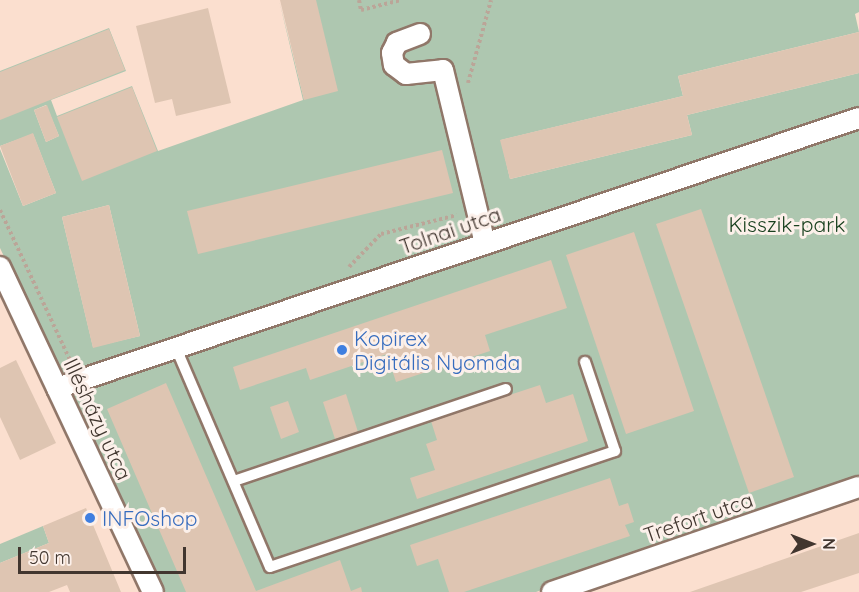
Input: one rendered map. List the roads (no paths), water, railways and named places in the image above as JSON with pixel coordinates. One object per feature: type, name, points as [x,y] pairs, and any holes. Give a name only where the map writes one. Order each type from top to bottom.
[{"type":"street","points":[[420,34],[397,43],[392,53],[394,65],[406,74],[443,70],[485,244]]},
{"type":"street","name":"Tolnai utca","points":[[57,388],[859,118]]},
{"type":"street","name":"Illésházy utca","points":[[0,267],[153,592]]},
{"type":"street","name":"Trefort utca","points":[[552,592],[859,487]]},
{"type":"lane","points":[[176,348],[270,567],[615,451],[585,362]]},
{"type":"lane","points":[[234,481],[506,389]]},
{"type":"place","name":"Kopirex Digitális Nyomda","points":[[342,350]]},
{"type":"place","name":"INFOshop","points":[[90,518]]},
{"type":"park label","name":"Kisszik-park","points":[[787,224]]}]
